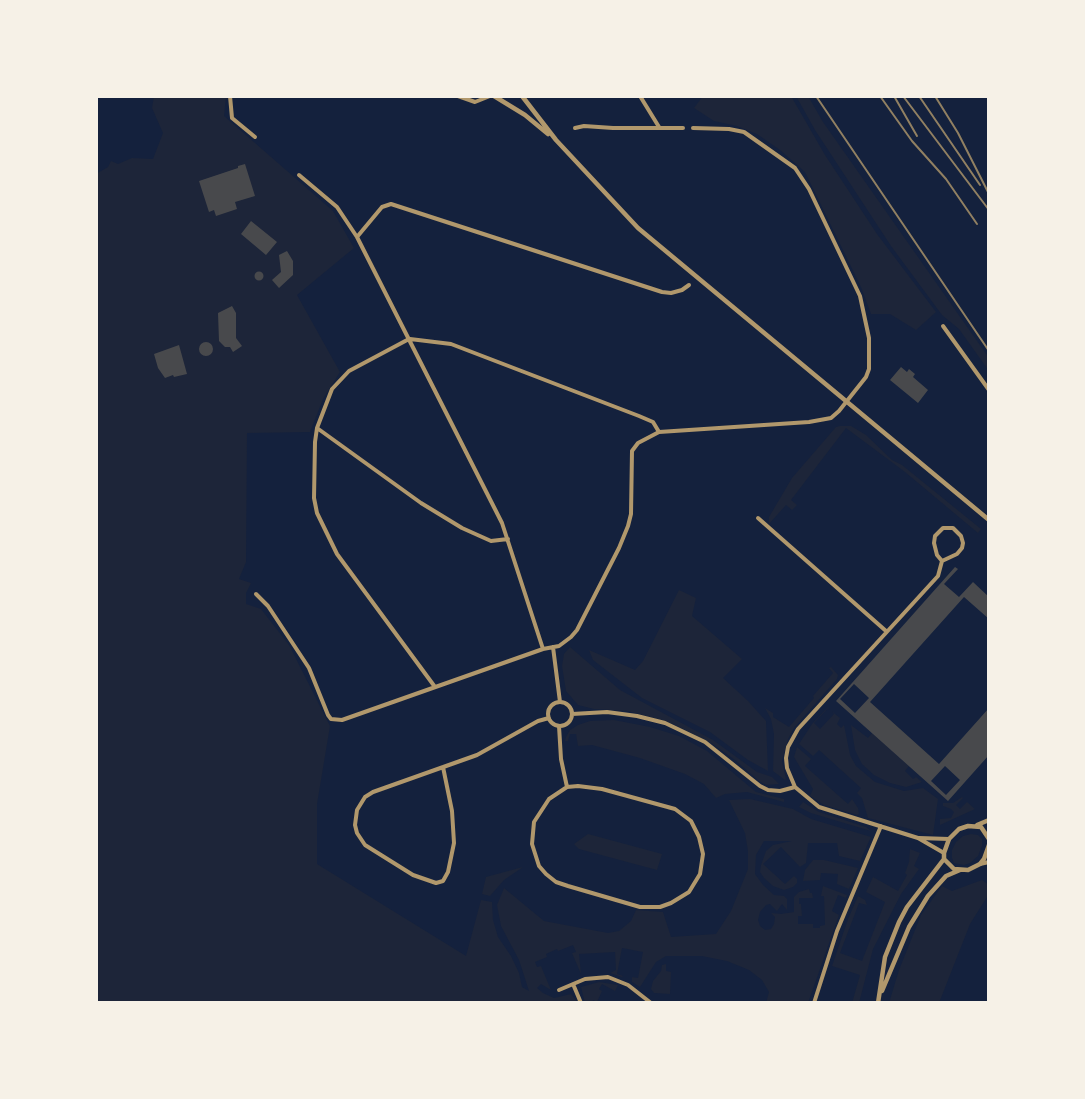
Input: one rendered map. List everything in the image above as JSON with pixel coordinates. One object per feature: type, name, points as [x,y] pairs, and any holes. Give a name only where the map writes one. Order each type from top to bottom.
[{"type":"street","points":[[230,96],[232,118],[255,137]]},
{"type":"street","points":[[459,96],[475,102],[493,96],[525,115],[556,140]]},
{"type":"street","points":[[522,96],[556,140],[638,228],[989,520]]},
{"type":"street","points":[[640,96],[660,128]]},
{"type":"street","points":[[575,128],[584,126],[683,128]]},
{"type":"street","points":[[256,594],[274,615],[309,668],[328,715],[334,720],[342,720],[553,647],[563,643],[577,630],[623,538],[631,514],[633,447],[659,432],[824,420],[831,418],[839,411],[866,377],[869,369],[870,338],[860,296],[809,189],[795,168],[744,132],[729,129],[693,128]]},
{"type":"street","points":[[299,175],[338,207],[357,237],[508,539],[543,649]]},
{"type":"street","points":[[357,237],[382,207],[391,204],[662,292],[671,293],[689,285]]},
{"type":"street","points":[[943,326],[989,390]]},
{"type":"street","points":[[435,687],[337,554],[317,513],[314,498],[317,428],[325,403],[332,388],[339,380],[359,365],[409,339],[451,344],[639,416],[652,422],[659,432]]},
{"type":"street","points":[[317,428],[421,502],[462,528],[491,541],[508,539]]},
{"type":"street","points":[[758,518],[886,631]]},
{"type":"street","points":[[943,528],[953,528],[961,536],[962,548],[957,554],[942,561],[937,555],[935,536],[943,528]]},
{"type":"street","points":[[942,561],[938,576],[792,737],[788,747],[787,768],[795,787],[819,807],[918,838],[949,839]]},
{"type":"street","points":[[553,647],[560,702]]},
{"type":"street","points":[[560,702],[569,706],[572,714],[567,724],[559,726],[551,722],[549,717],[551,707],[560,702]]},
{"type":"street","points":[[572,714],[607,712],[665,723],[705,742],[768,790],[795,787]]},
{"type":"street","points":[[443,767],[452,811],[454,843],[446,878],[432,883],[413,875],[373,851],[360,839],[355,825],[357,810],[369,795],[443,767],[477,755],[549,717]]},
{"type":"street","points":[[559,726],[561,759],[567,787]]},
{"type":"street","points":[[567,787],[602,789],[675,809],[691,821],[699,837],[703,854],[700,874],[688,892],[660,907],[640,907],[556,882],[546,874],[539,866],[532,844],[534,822],[549,799],[567,787]]},
{"type":"street","points":[[878,1001],[885,957],[907,906],[944,856],[949,839],[959,830],[989,820]]},
{"type":"street","points":[[814,1003],[837,932],[881,826]]},
{"type":"street","points":[[975,826],[985,831],[989,839]]},
{"type":"street","points":[[918,838],[944,856],[954,869],[968,870],[989,862]]},
{"type":"street","points":[[980,864],[989,845]]},
{"type":"street","points":[[878,1001],[909,927],[928,896],[946,876],[960,870]]},
{"type":"street","points":[[559,990],[596,977],[608,978],[627,985],[651,1003]]},
{"type":"street","points":[[573,984],[581,1003]]},
{"type":"shaded area","points":[[154,96],[226,96],[224,116],[333,211],[354,248],[297,295],[340,372],[323,399],[310,432],[247,433],[246,562],[239,579],[251,583],[246,593],[246,604],[261,609],[289,645],[330,726],[317,804],[317,864],[466,956],[481,900],[492,902],[493,920],[498,937],[511,956],[519,973],[522,987],[529,991],[519,960],[501,926],[497,905],[504,888],[544,921],[608,933],[619,931],[631,921],[636,910],[663,912],[671,937],[716,934],[731,911],[748,869],[745,833],[729,800],[750,799],[793,809],[811,819],[871,837],[860,861],[839,856],[837,843],[808,843],[806,863],[800,867],[781,847],[763,864],[785,884],[794,876],[797,879],[793,887],[784,890],[773,886],[764,878],[760,872],[761,865],[766,851],[773,845],[792,841],[764,841],[756,855],[755,874],[774,895],[784,896],[787,899],[787,910],[782,904],[777,911],[770,904],[760,912],[758,920],[760,926],[765,930],[771,929],[774,924],[775,917],[771,913],[794,912],[794,897],[799,892],[809,889],[813,898],[799,898],[802,916],[798,916],[798,924],[813,924],[813,928],[825,925],[824,896],[821,896],[823,886],[847,895],[846,898],[838,895],[832,911],[839,915],[808,1003],[766,1003],[769,992],[762,980],[749,970],[727,961],[702,956],[666,956],[656,962],[640,987],[632,982],[632,977],[638,978],[643,952],[622,948],[617,974],[622,977],[610,973],[616,970],[615,952],[579,954],[581,974],[572,953],[576,952],[573,945],[558,951],[557,949],[546,954],[547,957],[535,962],[537,967],[541,966],[551,990],[541,984],[537,988],[554,998],[571,994],[578,1003],[96,1003],[96,174],[108,167],[111,161],[118,164],[132,158],[153,159],[163,133],[152,108]]},
{"type":"shaded area","points":[[703,96],[791,96],[825,155],[877,234],[936,312],[916,330],[890,314],[871,314],[861,287],[805,172],[757,134],[737,126],[714,121],[694,108]]},
{"type":"shaded area","points":[[796,96],[808,96],[823,122],[989,358],[989,371],[959,329],[942,315],[891,246],[815,130]]},
{"type":"shaded area","points":[[851,426],[866,435],[892,460],[902,465],[981,529],[978,533],[905,472],[846,428],[791,500],[797,505],[792,510],[786,505],[769,524],[769,517],[792,478],[836,427]]},
{"type":"shaded area","points":[[679,590],[696,598],[692,616],[742,659],[723,678],[766,721],[768,771],[748,760],[710,732],[642,698],[593,660],[589,650],[635,670],[643,661]]},
{"type":"shaded area","points":[[570,647],[620,690],[713,740],[757,772],[772,777],[779,784],[766,785],[711,743],[673,724],[628,711],[594,709],[578,705],[566,691],[562,666],[564,654]]},
{"type":"shaded area","points":[[831,667],[838,675],[837,679],[794,728],[788,739],[782,761],[785,780],[773,771],[774,734],[771,719],[765,708],[773,713],[773,717],[789,727],[833,673],[829,668]]},
{"type":"shaded area","points":[[828,707],[830,710],[828,708],[814,723],[820,729],[834,714],[832,711],[840,718],[837,724],[841,728],[844,725],[850,755],[856,766],[875,782],[904,791],[923,788],[938,799],[933,835],[868,818],[862,798],[857,793],[861,788],[819,750],[813,756],[799,744],[812,724]]},
{"type":"shaded area","points":[[614,720],[650,727],[679,736],[707,751],[756,792],[784,799],[784,802],[747,792],[725,794],[716,798],[704,784],[685,774],[640,758],[592,745],[578,746],[576,734],[570,734],[568,741],[565,741],[570,730],[578,725],[590,721]]},
{"type":"shaded area","points":[[851,725],[868,738],[872,733],[909,766],[905,771],[913,779],[916,777],[922,782],[906,787],[890,783],[874,775],[862,764],[855,750]]},
{"type":"shaded area","points":[[797,747],[811,759],[805,766],[848,804],[852,799],[859,814],[824,805],[810,796],[813,789],[794,757]]},
{"type":"shaded area","points":[[962,797],[956,805],[960,809],[967,802],[975,809],[940,825],[940,819],[951,818],[954,812],[943,806],[943,803],[953,803]]},
{"type":"shaded area","points":[[803,802],[819,812],[866,827],[871,831],[811,813],[799,807]]},
{"type":"shaded area","points":[[588,834],[662,854],[657,870],[579,849],[574,844]]},
{"type":"shaded area","points":[[978,835],[982,839],[978,856],[964,865],[954,863],[952,850],[956,842],[963,836]]},
{"type":"shaded area","points":[[910,849],[920,853],[914,866],[919,869],[901,894],[873,949],[859,1003],[852,1003],[860,975],[832,966],[848,919],[858,896],[865,900],[867,905],[859,903],[840,953],[862,961],[885,902],[866,892],[873,877],[898,891],[907,875],[905,873]]},
{"type":"shaded area","points":[[813,860],[824,860],[858,868],[849,889],[837,884],[838,874],[821,873],[820,880],[803,881],[805,870]]},
{"type":"shaded area","points":[[523,867],[504,880],[490,896],[482,894],[486,877]]},
{"type":"shaded area","points":[[982,880],[989,885],[989,897],[970,924],[939,1003],[889,1003],[899,970],[921,915],[942,886],[952,891]]},
{"type":"shaded area","points":[[666,964],[666,971],[671,972],[670,994],[654,993],[651,989],[653,981],[661,971],[662,965]]},
{"type":"shaded area","points":[[599,982],[618,985],[615,991],[602,984],[599,989],[602,991],[597,1002],[593,1000],[592,1003],[585,1003],[581,987]]},
{"type":"building","points":[[245,164],[255,196],[235,202],[237,209],[216,216],[214,210],[209,212],[199,181]]},
{"type":"building","points":[[251,221],[277,242],[266,255],[241,234]]},
{"type":"building","points":[[287,251],[293,261],[293,275],[279,288],[272,280],[281,272],[279,255]]},
{"type":"building","points":[[259,271],[264,276],[259,281],[254,276]]},
{"type":"building","points":[[232,306],[236,313],[236,338],[242,346],[233,352],[230,347],[225,347],[219,341],[218,313]]},
{"type":"building","points":[[203,342],[209,342],[213,349],[209,356],[203,356],[199,352],[199,346]]},
{"type":"building","points":[[179,345],[187,374],[165,378],[158,368],[154,354]]},
{"type":"building","points":[[901,367],[915,374],[913,377],[928,390],[918,403],[890,380]]},
{"type":"building","points":[[955,567],[958,569],[944,584],[959,597],[973,582],[989,597],[989,619],[964,597],[870,702],[939,764],[989,708],[989,755],[948,801],[836,701]],"holes":[[[854,684],[869,698],[855,713],[840,699]],[[945,766],[960,780],[946,795],[931,781]]]},
{"type":"railway","points":[[816,96],[989,351]]},
{"type":"railway","points":[[880,96],[912,141],[946,179],[977,224]]},
{"type":"railway","points":[[894,96],[917,136]]},
{"type":"railway","points":[[903,96],[989,210]]},
{"type":"railway","points":[[919,96],[980,185]]},
{"type":"railway","points":[[935,96],[958,133],[989,194]]}]
